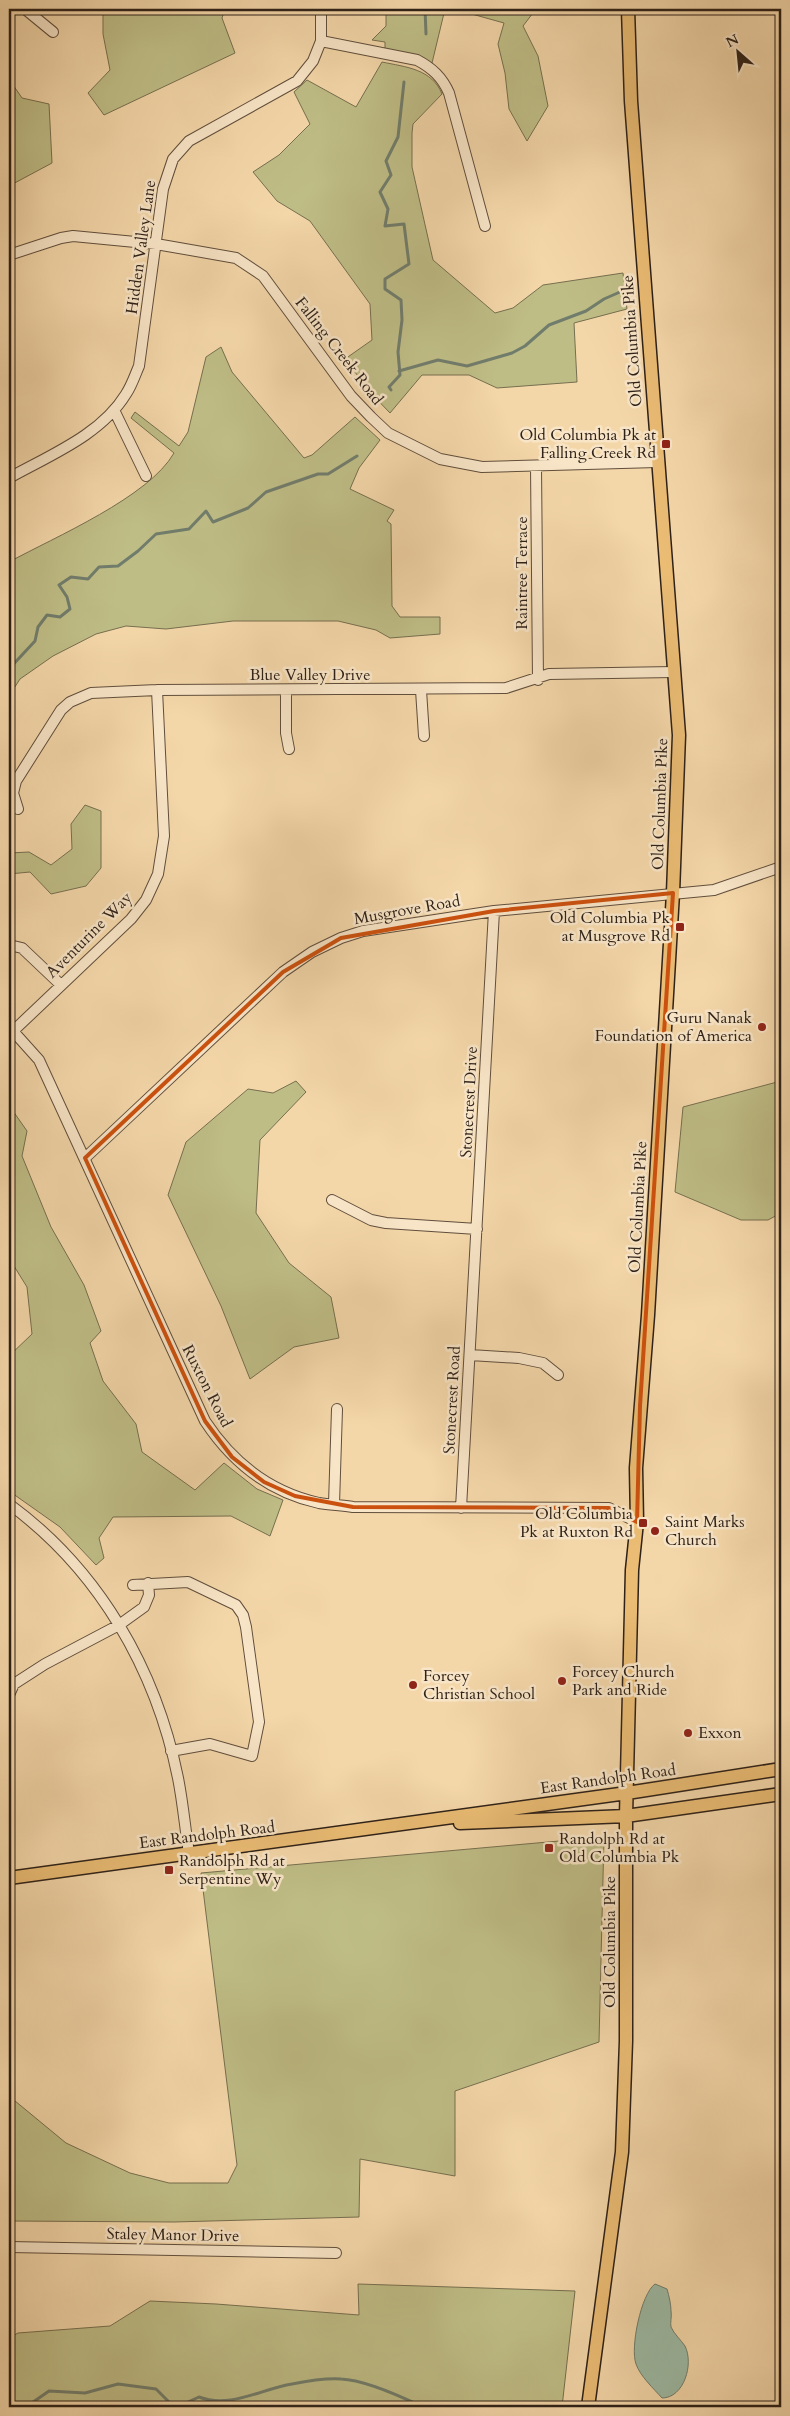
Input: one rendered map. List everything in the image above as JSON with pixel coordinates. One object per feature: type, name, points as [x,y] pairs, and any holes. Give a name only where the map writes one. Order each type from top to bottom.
[{"type":"main road","name":"Old Columbia Pike","points":[[588,2407],[622,2152],[626,2041],[626,1816],[632,1570],[637,1522],[636,1468],[648,1315],[673,893],[679,735],[631,101],[628,9]]},
{"type":"main road","name":"East Randolph Road","points":[[9,1878],[627,1793],[781,1769]]},
{"type":"main road","name":"East Randolph Road","points":[[410,1823],[505,1823],[626,1816],[781,1794]]},
{"type":"street","points":[[25,9],[53,32]]},
{"type":"street","name":"Hidden Valley Lane","points":[[9,478],[95,428],[114,410],[127,392],[139,366],[163,189],[173,159],[189,141],[297,81],[313,61],[321,41],[321,9]]},
{"type":"street","points":[[321,41],[418,60],[431,68],[439,76],[449,93],[485,226]]},
{"type":"street","name":"Falling Creek Road","points":[[9,255],[73,236],[156,244],[236,258],[263,276],[351,396],[388,433],[407,444],[440,459],[482,467],[657,462]]},
{"type":"street","points":[[114,410],[146,476]]},
{"type":"street","name":"Raintree Terrace","points":[[536,466],[538,680]]},
{"type":"street","name":"Blue Valley Drive","points":[[18,809],[13,793],[16,782],[61,710],[70,702],[91,693],[157,690],[421,690],[506,688],[538,680],[549,674],[674,672]]},
{"type":"street","name":"Aventurine Way","points":[[11,1033],[130,919],[146,900],[158,874],[164,836],[157,690]]},
{"type":"street","points":[[286,690],[286,732],[289,749]]},
{"type":"street","points":[[421,690],[424,736]]},
{"type":"street","name":"Musgrove Road","points":[[85,1158],[283,972],[312,952],[341,938],[363,931],[494,911],[714,890],[781,867]]},
{"type":"street","name":"Stonecrest Drive","points":[[474,1295],[494,911]]},
{"type":"street","points":[[9,945],[22,948],[61,985]]},
{"type":"street","name":"Ruxton Road","points":[[11,1033],[39,1060],[205,1421],[232,1457],[264,1482],[295,1496],[320,1503],[353,1507],[609,1508],[637,1522]]},
{"type":"street","points":[[332,1200],[371,1220],[386,1223],[477,1229]]},
{"type":"street","name":"Stonecrest Road","points":[[461,1508],[474,1295]]},
{"type":"street","points":[[470,1355],[519,1358],[543,1363],[558,1375]]},
{"type":"street","points":[[334,1504],[337,1409]]},
{"type":"street","points":[[9,1504],[31,1520],[58,1546],[94,1586],[142,1665],[156,1699],[178,1779],[189,1854]]},
{"type":"street","points":[[133,1585],[188,1582],[236,1605],[243,1615],[246,1627],[259,1722],[252,1756],[210,1744],[171,1751]]},
{"type":"street","points":[[9,1695],[14,1684],[45,1664],[119,1625],[144,1607],[149,1594],[148,1584]]},
{"type":"street","name":"Staley Manor Drive","points":[[9,2247],[336,2253]]},
{"type":"highlighted area","points":[[673,893],[640,1406],[637,1522],[609,1508],[353,1507],[295,1496],[264,1482],[232,1457],[205,1421],[85,1158],[283,972],[341,938],[494,911]]},
{"type":"shaded area","points":[[103,9],[225,9],[222,18],[235,53],[104,115],[88,93],[110,70],[103,34]]},
{"type":"shaded area","points":[[386,9],[445,9],[432,63],[385,50],[385,42],[372,40],[386,26]]},
{"type":"shaded area","points":[[463,9],[536,9],[523,26],[538,56],[548,106],[527,141],[509,109],[505,73],[498,44],[504,23],[461,11]]},
{"type":"shaded area","points":[[382,62],[417,70],[425,74],[438,86],[442,94],[413,124],[412,133],[412,167],[433,260],[495,313],[513,308],[543,285],[623,273],[627,309],[574,323],[577,382],[497,388],[469,375],[422,375],[390,413],[366,388],[356,383],[361,380],[345,359],[372,340],[370,304],[310,221],[277,201],[253,172],[279,155],[310,124],[294,92],[307,80],[356,107]]},
{"type":"shaded area","points":[[9,79],[22,98],[49,104],[52,163],[9,186]]},
{"type":"shaded area","points":[[221,347],[232,372],[304,458],[312,455],[355,417],[380,440],[359,468],[350,489],[394,510],[387,521],[391,524],[392,606],[400,617],[440,617],[440,634],[390,638],[376,630],[338,621],[233,621],[166,629],[126,626],[96,634],[53,656],[20,679],[9,696],[9,562],[99,515],[144,485],[162,469],[174,453],[131,418],[135,412],[179,446],[188,432],[206,357]]},
{"type":"shaded area","points":[[85,805],[101,811],[101,868],[86,886],[51,894],[30,872],[9,874],[9,853],[29,852],[51,865],[72,849],[71,824]]},
{"type":"shaded area","points":[[296,1081],[306,1092],[260,1140],[256,1213],[289,1263],[331,1297],[339,1338],[294,1347],[250,1379],[221,1306],[168,1195],[186,1142],[248,1089],[273,1093]]},
{"type":"shaded area","points":[[781,1081],[781,1213],[768,1220],[741,1220],[675,1192],[683,1107]]},
{"type":"shaded area","points":[[13,1111],[27,1131],[22,1156],[51,1227],[84,1285],[101,1331],[90,1343],[103,1381],[136,1424],[142,1452],[195,1490],[224,1463],[257,1489],[283,1500],[270,1536],[231,1516],[113,1517],[99,1538],[104,1558],[96,1565],[60,1527],[9,1491],[9,1356],[32,1334],[27,1287],[9,1258],[9,1115]]},
{"type":"shaded area","points":[[604,1837],[599,2042],[455,2091],[455,2176],[360,2159],[359,2217],[174,2222],[9,2221],[9,2096],[66,2143],[130,2173],[169,2183],[228,2183],[237,2165],[201,1873]]},
{"type":"shaded area","points":[[358,2284],[575,2291],[562,2407],[9,2407],[9,2338],[18,2333],[110,2326],[150,2301],[359,2315]]},
{"type":"shaded area","points":[[655,2284],[667,2289],[671,2306],[671,2327],[685,2346],[688,2362],[685,2379],[681,2386],[670,2397],[662,2398],[636,2364],[634,2346],[641,2309],[645,2298]]},
{"type":"waterway","points":[[425,9],[426,34]]},
{"type":"waterway","points":[[391,390],[389,387],[400,375],[398,352],[402,320],[401,300],[385,289],[385,279],[409,264],[404,224],[385,226],[388,209],[380,192],[391,175],[386,161],[398,137],[404,82]]},
{"type":"waterway","points":[[399,371],[438,360],[467,366],[512,353],[525,346],[549,325],[586,311],[604,299],[620,292]]},
{"type":"waterway","points":[[9,669],[35,641],[38,627],[47,615],[60,617],[70,609],[67,597],[59,585],[71,577],[88,579],[99,567],[118,566],[156,534],[189,529],[206,511],[213,522],[248,508],[266,492],[318,474],[328,474],[357,456]]},
{"type":"waterway","points":[[177,2407],[199,2397],[222,2401],[246,2397],[280,2386],[335,2379],[371,2385],[421,2406]]},
{"type":"waterway","points":[[26,2407],[49,2391],[85,2393],[118,2384],[156,2389],[174,2407]]},
{"type":"place","name":"Old Columbia Pk at Falling Creek Rd","points":[[666,444]]},
{"type":"place","name":"Old Columbia Pk at Musgrove Rd","points":[[680,927]]},
{"type":"place","name":"Guru Nanak Foundation of America","points":[[762,1027]]},
{"type":"place","name":"Old Columbia Pk at Ruxton Rd","points":[[643,1523]]},
{"type":"place","name":"Saint Marks Church","points":[[655,1531]]},
{"type":"place","name":"Forcey Church Park and Ride","points":[[562,1681]]},
{"type":"place","name":"Forcey Christian School","points":[[413,1685]]},
{"type":"place","name":"Exxon","points":[[688,1733]]},
{"type":"place","name":"Randolph Rd at Old Columbia Pk","points":[[549,1848]]},
{"type":"place","name":"Randolph Rd at Serpentine Wy","points":[[169,1870]]}]
